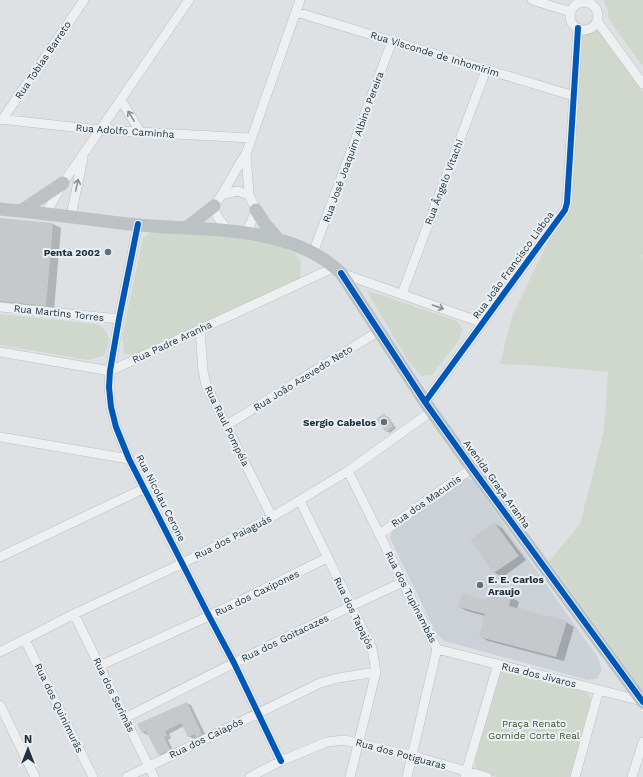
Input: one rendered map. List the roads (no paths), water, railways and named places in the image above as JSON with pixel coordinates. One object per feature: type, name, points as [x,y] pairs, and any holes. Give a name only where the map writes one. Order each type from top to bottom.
[{"type":"street","name":"Rua Tobias Barreto","points":[[1,119],[84,0]]},
{"type":"street","points":[[46,213],[63,183],[189,0]]},
{"type":"street","points":[[186,228],[214,206],[224,194],[238,164],[246,154],[300,0]]},
{"type":"street","points":[[532,0],[571,12],[581,3],[593,3],[597,10],[598,16],[595,25],[588,30],[578,28]]},
{"type":"street","name":"Rua Visconde de Inhomirim","points":[[296,12],[574,96]]},
{"type":"street","name":"Rua João Francisco Lisboa","points":[[429,406],[483,323],[565,210],[567,203],[578,28],[572,22],[571,12]]},
{"type":"street","points":[[597,20],[643,84]]},
{"type":"street","name":"Rua José Joaquim Albino Pereira","points":[[313,253],[392,41]]},
{"type":"street","name":"Rua Ângelo Vitachi","points":[[402,294],[486,70]]},
{"type":"street","points":[[121,100],[141,132]]},
{"type":"street","name":"Rua Adolfo Caminha","points":[[1,119],[100,130],[251,138]]},
{"type":"street","points":[[246,154],[249,195],[265,224],[277,238]]},
{"type":"street","points":[[71,216],[83,155]]},
{"type":"street","points":[[21,211],[63,183]]},
{"type":"street","points":[[224,194],[238,191],[249,195]]},
{"type":"street","points":[[214,206],[217,216],[228,231]]},
{"type":"street","points":[[0,209],[138,224],[243,232],[277,238],[313,253],[338,270],[483,323]]},
{"type":"street","points":[[243,232],[250,225],[256,210]]},
{"type":"street","name":"Rua Nicolau Cerone","points":[[138,224],[118,320],[110,371],[109,387],[111,407],[116,427],[129,458],[234,663],[282,761]]},
{"type":"street","name":"Rua Padre Aranha","points":[[110,371],[200,329],[338,270]]},
{"type":"street","name":"Avenida Graça Aranha","points":[[338,270],[472,468],[642,702]]},
{"type":"street","name":"Rua Martins Torres","points":[[0,308],[118,320]]},
{"type":"street","name":"Rua Raul Pompéia","points":[[200,329],[206,385],[272,517]]},
{"type":"street","name":"Rua João Azevedo Neto","points":[[227,425],[379,331]]},
{"type":"street","points":[[0,352],[110,371]]},
{"type":"street","name":"Rua dos Paiaguás","points":[[0,652],[74,614],[183,563],[300,501],[348,471],[429,406]]},
{"type":"street","points":[[0,437],[129,458]]},
{"type":"street","name":"Rua dos Macunis","points":[[380,534],[472,468]]},
{"type":"street","name":"Rua dos Tupinambás","points":[[348,471],[437,649],[407,777]]},
{"type":"street","points":[[0,557],[145,488]]},
{"type":"street","name":"Rua dos Tapajós","points":[[300,501],[350,606],[372,648],[376,672],[350,777]]},
{"type":"street","name":"Rua dos Caxipones","points":[[99,666],[209,616],[327,558]]},
{"type":"street","name":"Rua dos Goitacazes","points":[[125,718],[350,606],[403,582]]},
{"type":"street","name":"Rua dos Serimãs","points":[[74,614],[154,777]]},
{"type":"street","name":"Rua dos Quinimurãs","points":[[25,640],[93,777]]},
{"type":"street","name":"Rua dos Jivaros","points":[[437,649],[642,702]]},
{"type":"street","points":[[466,774],[498,664]]},
{"type":"street","name":"Rua dos Caiapós","points":[[127,777],[320,683],[338,678],[376,672]]},
{"type":"street","points":[[575,777],[599,690]]},
{"type":"street","points":[[0,705],[35,777]]},
{"type":"street","name":"Rua dos Potiguaras","points":[[250,777],[282,761],[327,742],[344,740],[359,742],[413,756],[466,774],[487,777]]},
{"type":"street","points":[[632,777],[643,742]]},
{"type":"place","name":"Penta 2002","points":[[108,252]]},
{"type":"place","name":"Sergio Cabelos","points":[[384,422]]},
{"type":"place","name":"E. E. Carlos Araujo","points":[[480,585]]},
{"type":"park label","name":"Praça Renato Gomide Corte Real","points":[[534,728]]}]
